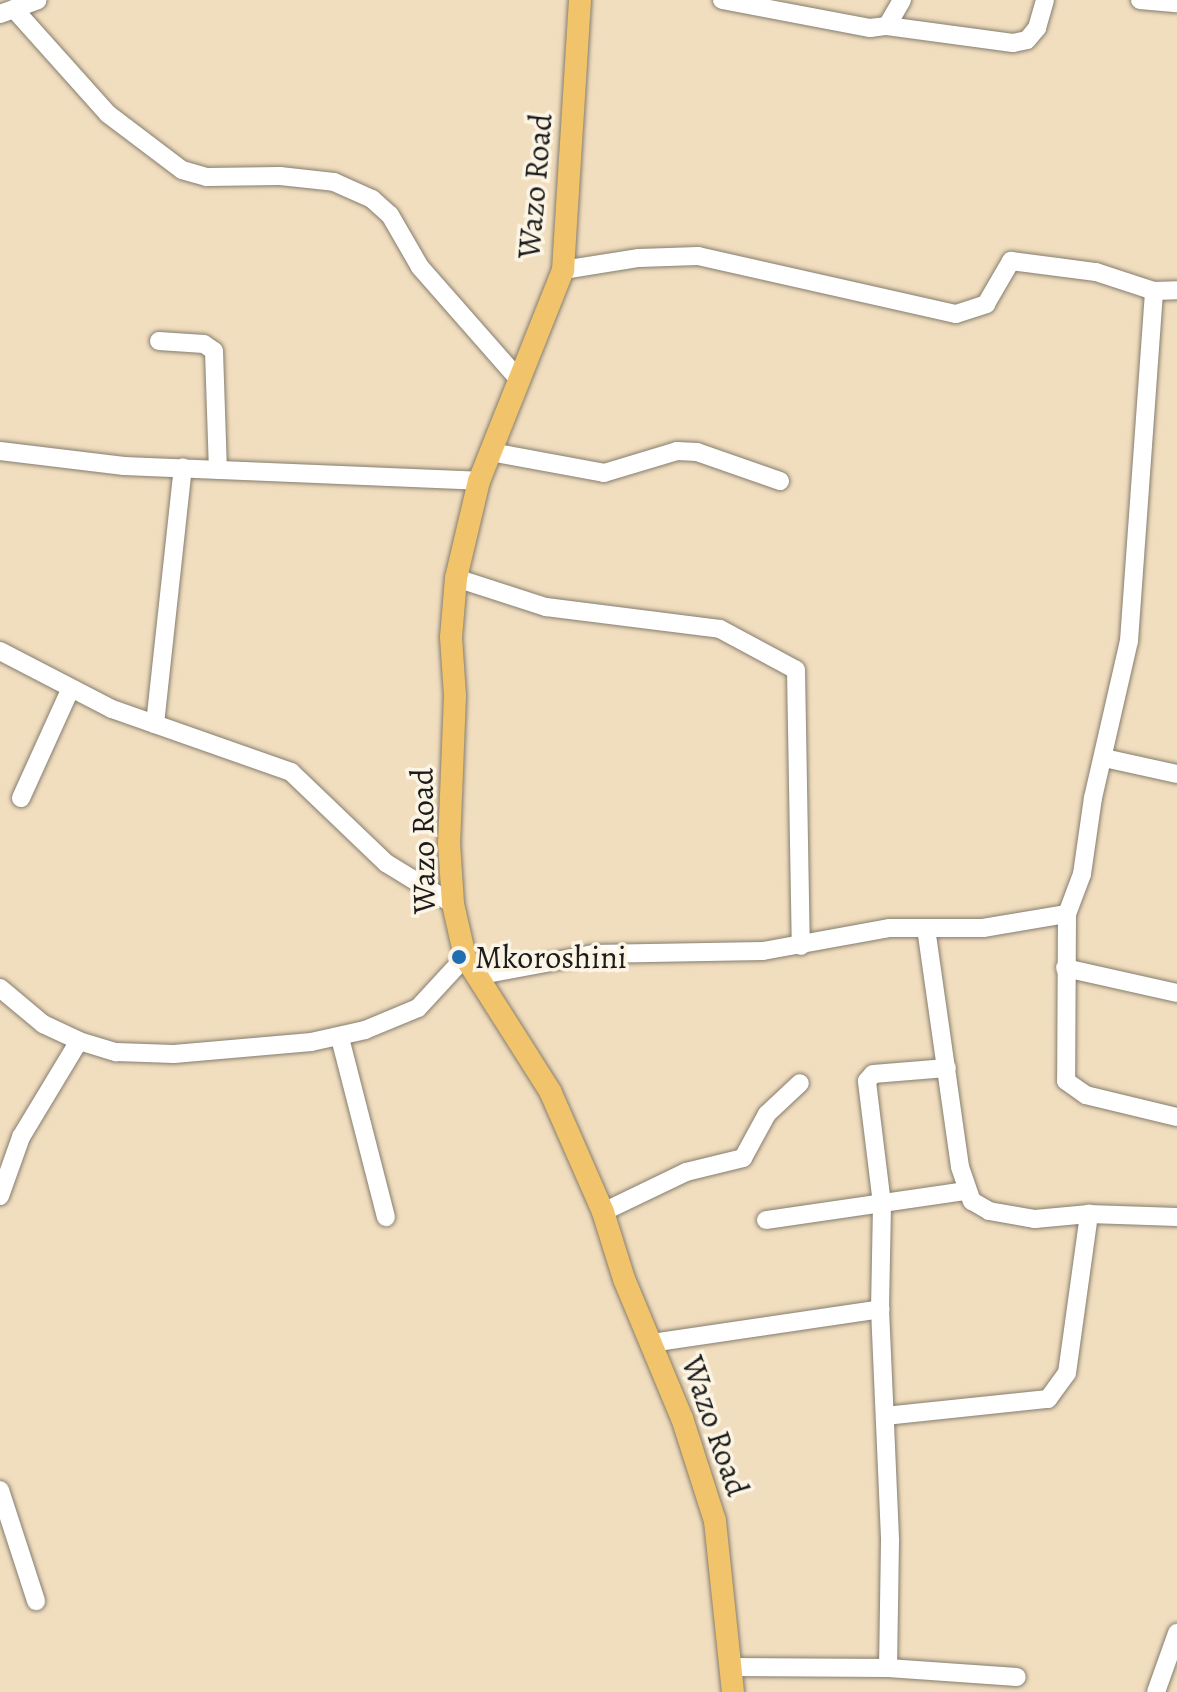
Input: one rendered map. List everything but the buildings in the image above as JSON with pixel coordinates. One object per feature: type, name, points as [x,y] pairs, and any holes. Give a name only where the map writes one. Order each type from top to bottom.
[{"type":"main road","name":"Wazo Road","points":[[580,0],[563,270],[479,481],[456,578],[451,637],[455,696],[449,843],[453,904],[471,967],[550,1091],[603,1212],[624,1279],[651,1343],[715,1521],[733,1692]]},
{"type":"street","points":[[38,0],[7,12],[108,114],[182,170],[207,177],[280,176],[334,182],[372,199],[390,215],[420,267],[520,381]]},
{"type":"street","points":[[722,0],[825,22],[887,26],[1013,43],[1027,40],[1037,28],[1045,0]]},
{"type":"street","points":[[887,26],[902,0]]},
{"type":"street","points":[[1140,0],[1177,3]]},
{"type":"street","points":[[563,270],[639,258],[698,256],[956,314],[986,304],[1011,261],[1096,272],[1154,291],[1177,290]]},
{"type":"street","points":[[1154,291],[1135,588],[1082,874],[1067,914],[1066,1081],[1086,1095],[1177,1117]]},
{"type":"street","points":[[159,341],[204,344],[214,351],[218,470]]},
{"type":"street","points":[[0,451],[183,468],[479,481]]},
{"type":"street","points":[[491,452],[604,473],[677,451],[697,452],[780,481]]},
{"type":"street","points":[[155,724],[183,468]]},
{"type":"street","points":[[456,578],[546,607],[720,629],[796,670],[801,946]]},
{"type":"street","points":[[0,651],[70,690],[291,772],[386,863],[453,904]]},
{"type":"street","points":[[21,798],[70,690]]},
{"type":"street","points":[[1104,758],[1177,774]]},
{"type":"street","points":[[0,988],[43,1024],[79,1041],[116,1052],[174,1054],[340,1038],[418,1008],[471,967],[593,954],[801,946],[849,933],[983,928],[1067,914]]},
{"type":"street","points":[[926,928],[966,1191],[979,1207],[1007,1216],[1089,1214],[1177,1217]]},
{"type":"street","points":[[1065,968],[1177,993]]},
{"type":"street","points":[[340,1038],[386,1217]]},
{"type":"street","points":[[0,1196],[21,1137],[79,1041]]},
{"type":"street","points":[[888,1668],[890,1542],[880,1309],[882,1204],[867,1106],[869,1077],[947,1068]]},
{"type":"street","points":[[603,1212],[686,1172],[743,1158],[767,1114],[800,1083]]},
{"type":"street","points":[[766,1220],[966,1191]]},
{"type":"street","points":[[885,1416],[1048,1399],[1067,1373],[1089,1214]]},
{"type":"street","points":[[651,1343],[880,1309]]},
{"type":"street","points":[[0,1490],[36,1601]]},
{"type":"street","points":[[1156,1692],[1177,1633]]},
{"type":"street","points":[[732,1667],[888,1668],[1017,1677]]},
{"type":"place","name":"Mkoroshini","points":[[459,957]]}]
